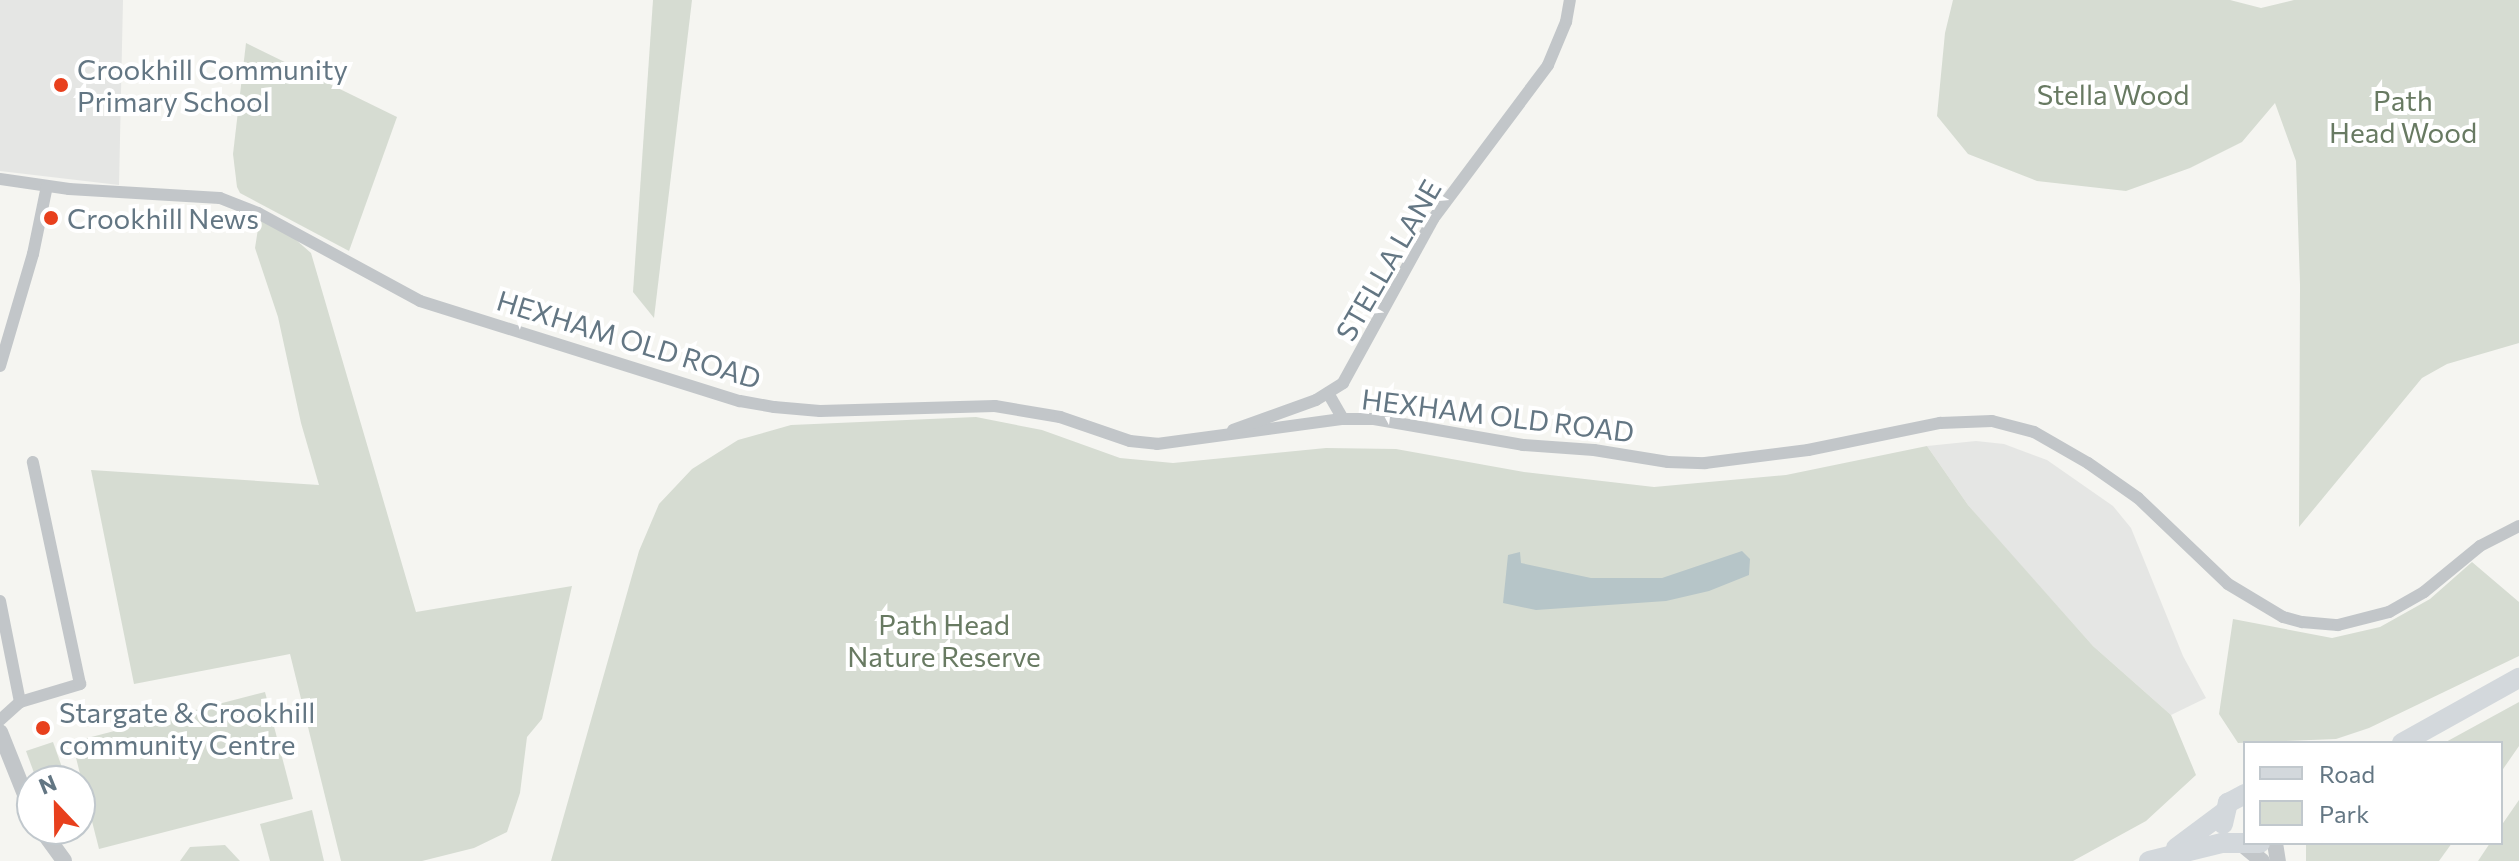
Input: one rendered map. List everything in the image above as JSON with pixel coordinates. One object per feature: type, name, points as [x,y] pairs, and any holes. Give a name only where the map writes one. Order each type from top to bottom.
[{"type":"main road","points":[[2406,741],[2519,678]]},
{"type":"main road","points":[[2158,858],[2223,813],[2234,798],[2243,795]]},
{"type":"main road","points":[[2223,813],[2225,830],[2243,841]]},
{"type":"main road","points":[[2158,858],[2243,845]]},
{"type":"street","name":"STELLA LANE","points":[[1213,438],[1328,393],[1346,379],[1433,219],[1548,65],[1566,22],[1570,0]]},
{"type":"street","name":"HEXHAM OLD ROAD","points":[[0,179],[47,186],[220,198],[234,202],[420,301],[740,401],[820,411],[995,406],[1060,417],[1130,441],[1173,444],[1343,419],[1374,419],[1523,445],[1594,450],[1668,462],[1705,463],[1808,450],[1940,423],[2000,422],[2056,442],[2122,486],[2221,577],[2264,607],[2283,617],[2322,625],[2347,623],[2389,612],[2424,592],[2468,554],[2519,526]]},
{"type":"street","points":[[0,366],[5,334],[33,254],[47,186]]},
{"type":"street","points":[[1328,393],[1343,419]]},
{"type":"street","points":[[0,720],[20,702],[80,684],[33,462]]},
{"type":"street","points":[[0,601],[20,702]]},
{"type":"street","points":[[0,732],[16,772]]},
{"type":"street","points":[[2248,845],[2262,861]]},
{"type":"shaded area","name":"Crookhill Community Primary School","points":[[0,0],[123,0],[119,185],[0,171]]},
{"type":"shaded area","points":[[1976,441],[2004,444],[2047,460],[2113,506],[2131,528],[2183,656],[2206,698],[2171,715],[2093,646],[1968,505],[1927,446]]},
{"type":"shaded area","points":[[1742,551],[1750,559],[1749,575],[1709,591],[1666,601],[1536,610],[1503,603],[1508,555],[1520,552],[1521,563],[1591,578],[1662,578]]},
{"type":"green space","points":[[653,0],[692,0],[654,318],[633,292]]},
{"type":"green space","name":"Path Head Wood","points":[[1953,0],[2230,0],[2261,8],[2294,0],[2519,0],[2519,343],[2447,364],[2422,378],[2299,527],[2300,285],[2296,161],[2275,103],[2242,142],[2190,168],[2126,191],[2037,181],[1968,154],[1937,116],[1945,33]]},
{"type":"green space","points":[[246,43],[397,117],[349,251],[240,193],[237,187],[233,154]]},
{"type":"green space","points":[[260,216],[287,232],[311,253],[416,612],[572,586],[542,719],[527,737],[520,793],[507,832],[474,848],[422,861],[341,861],[290,654],[134,684],[91,470],[319,485],[301,423],[278,317],[255,248]]},
{"type":"green space","name":"Path Head Nature Reserve","points":[[976,417],[1042,430],[1120,458],[1173,463],[1326,448],[1396,449],[1524,472],[1654,487],[1786,475],[1927,446],[1968,505],[2093,646],[2171,715],[2196,775],[2146,821],[2073,861],[551,861],[639,551],[659,504],[692,469],[738,440],[791,425]]},
{"type":"green space","points":[[2472,562],[2519,602],[2519,656],[2369,728],[2336,739],[2238,743],[2219,714],[2233,619],[2332,638],[2380,627],[2430,599]]},
{"type":"green space","points":[[265,692],[293,799],[99,849],[96,837],[96,765],[78,765],[72,742]]},
{"type":"green space","points":[[2519,702],[2519,746],[2503,769],[2503,741],[2448,741]]},
{"type":"green space","points":[[53,742],[61,765],[31,765],[26,751]]},
{"type":"green space","points":[[2519,800],[2519,861],[2478,861],[2489,845],[2503,845],[2503,823]]},
{"type":"green space","points":[[312,810],[324,861],[270,861],[260,824]]},
{"type":"green space","points":[[225,845],[240,861],[180,861],[190,847]]},
{"type":"green space","points":[[2306,845],[2451,845],[2439,861],[2306,861]]},
{"type":"place","name":"Crookhill Community Primary School","points":[[61,85]]},
{"type":"place","name":"Crookhill News","points":[[51,218]]},
{"type":"place","name":"Stargate & Crookhill community Centre","points":[[43,728]]},
{"type":"park label","name":"Stella Wood","points":[[2113,94]]}]
